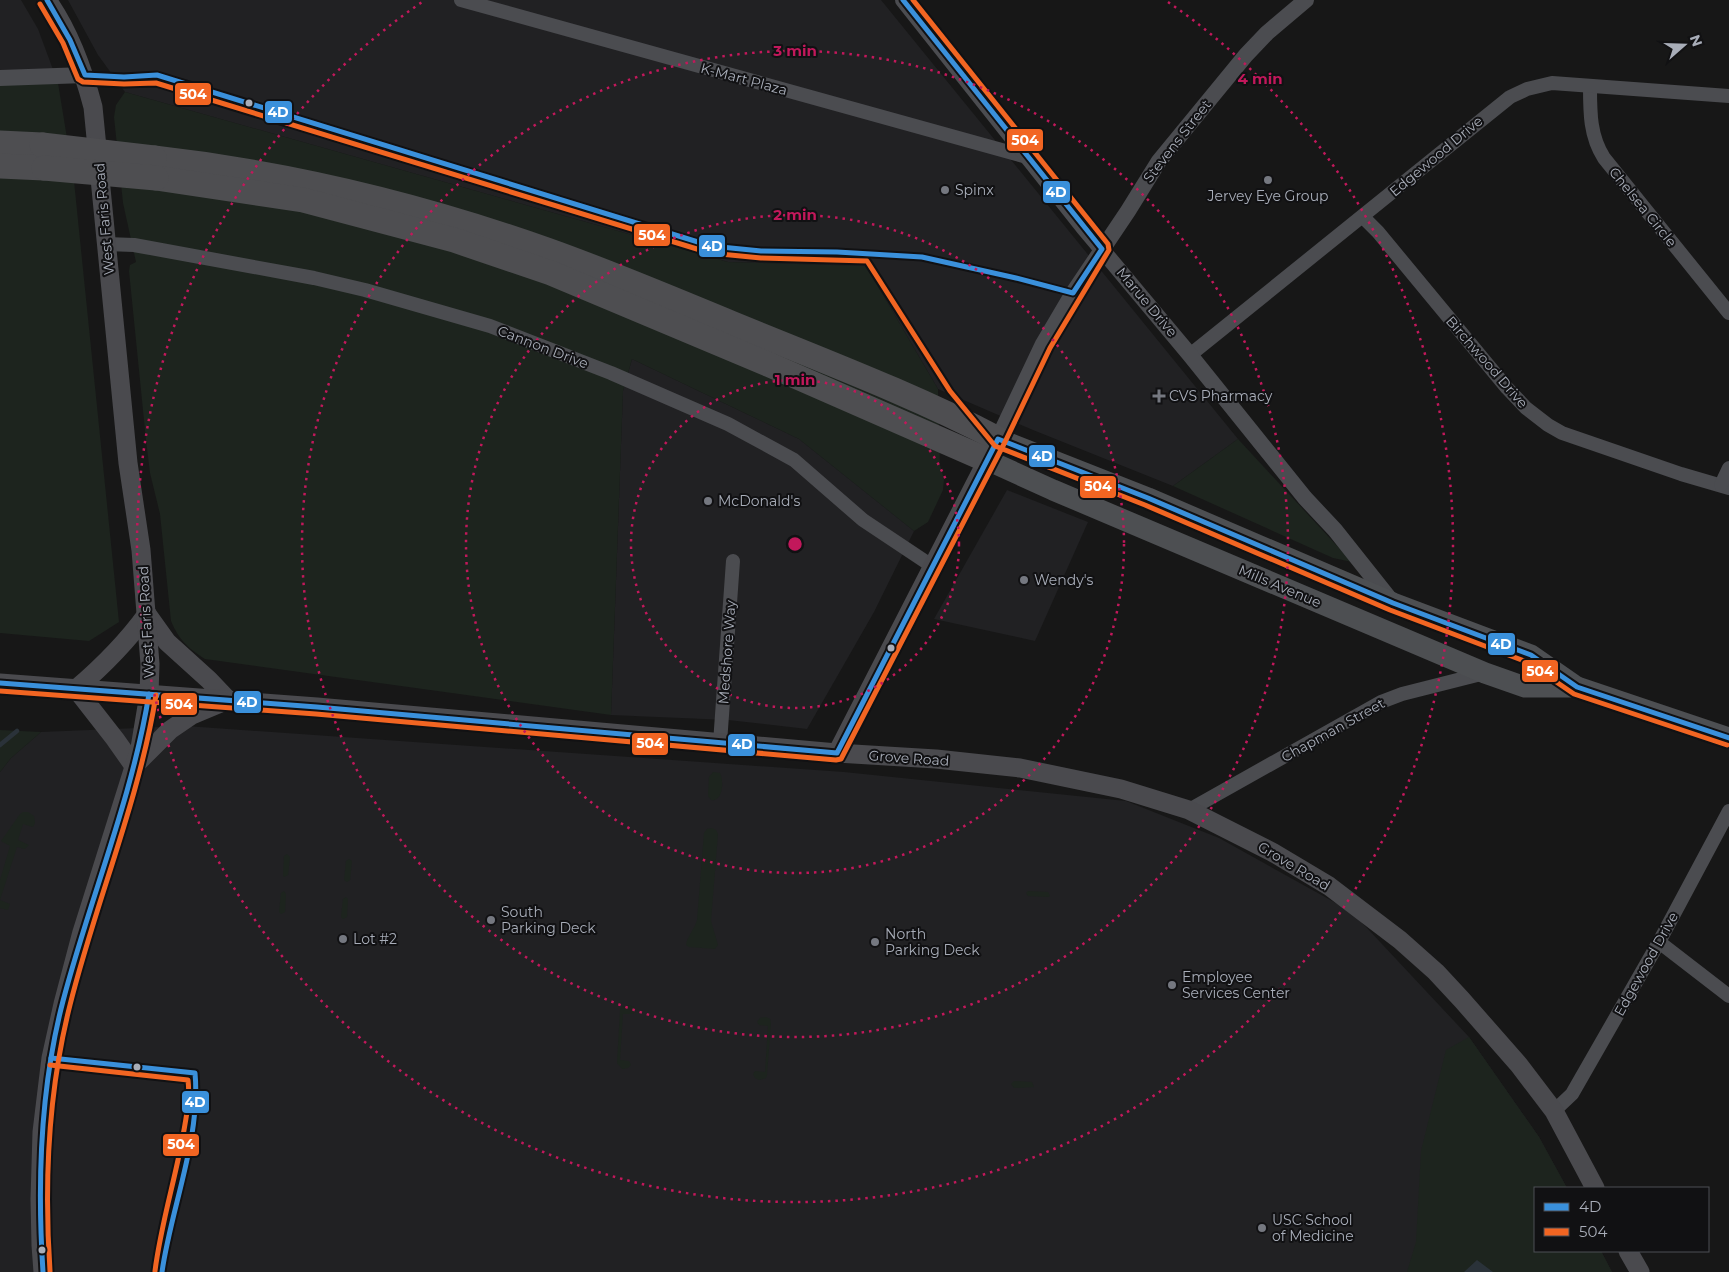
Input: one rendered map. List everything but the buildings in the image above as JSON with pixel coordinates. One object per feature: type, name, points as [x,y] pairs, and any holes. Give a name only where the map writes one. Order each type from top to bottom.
[{"type":"highway","points":[[0,143],[43,156],[155,168],[303,200],[377,218],[472,246],[560,277],[770,365],[993,450]]},
{"type":"highway","points":[[0,166],[43,156]]},
{"type":"main road","name":"West Faris Road","points":[[43,1272],[40,1200],[42,1142],[51,1058],[82,932],[140,748],[149,694],[150,664],[141,550],[128,463],[93,107],[84,75],[70,40],[47,0]]},
{"type":"main road","points":[[837,753],[993,450]]},
{"type":"main road","name":"Mills Avenue","points":[[993,450],[1148,498],[1393,603],[1532,655],[1578,686],[1729,738]]},
{"type":"main road","name":"Mills Avenue","points":[[993,450],[1053,490],[1486,673],[1525,687],[1578,686]]},
{"type":"main road","points":[[147,614],[167,642],[228,700],[192,715],[170,730],[134,766],[76,689],[126,642],[147,614]]},
{"type":"main road","name":"Grove Road","points":[[0,683],[228,700],[837,753],[936,759],[1020,768],[1121,789],[1189,810],[1272,852],[1329,886],[1400,940],[1436,972],[1519,1065],[1554,1111],[1594,1187]]},
{"type":"main road","points":[[1629,1252],[1640,1272]]},
{"type":"street","name":"K-Mart Plaza","points":[[462,0],[1027,156]]},
{"type":"street","name":"Marue Drive","points":[[903,0],[1102,249],[1299,490],[1335,530],[1393,603]]},
{"type":"street","name":"Stevens Street","points":[[993,450],[1044,344],[1143,184],[1165,153],[1246,55],[1267,33],[1306,0]]},
{"type":"street","points":[[0,78],[84,75]]},
{"type":"street","name":"Edgewood Drive","points":[[1190,355],[1510,97],[1527,89],[1552,83],[1729,96]]},
{"type":"street","name":"Chelsea Circle","points":[[1590,87],[1590,123],[1599,150],[1729,313]]},
{"type":"street","name":"Birchwood Drive","points":[[1363,217],[1378,232],[1507,388],[1537,417],[1562,433],[1680,474],[1725,487]]},
{"type":"street","name":"Cannon Drive","points":[[106,244],[134,245],[314,278],[365,290],[490,326],[611,373],[728,424],[794,460],[863,520],[932,566]]},
{"type":"street","points":[[1725,487],[1729,468]]},
{"type":"street","name":"Medshore Way","points":[[720,742],[733,561]]},
{"type":"street","name":"Chapman Street","points":[[1189,810],[1381,702],[1402,694],[1486,673]]},
{"type":"street","name":"Edgewood Drive","points":[[1554,1111],[1572,1094],[1659,942],[1729,810]]},
{"type":"street","points":[[1659,942],[1729,996]]},
{"type":"shaded area","points":[[0,0],[21,0],[38,29],[58,83],[0,78]]},
{"type":"shaded area","points":[[68,0],[881,0],[1238,439],[1173,486],[1033,430],[938,389],[866,266],[728,262],[125,92],[98,55]]},
{"type":"shaded area","points":[[0,78],[58,83],[74,181],[119,622],[89,641],[0,633]]},
{"type":"shaded area","points":[[125,92],[728,262],[866,266],[938,389],[940,465],[944,479],[943,490],[928,522],[914,531],[799,439],[632,359],[623,391],[611,715],[205,659],[185,643],[171,621],[160,514],[150,473],[129,271],[130,265],[136,262],[123,203],[114,117],[116,105]]},
{"type":"shaded area","points":[[632,359],[799,439],[914,531],[874,612],[807,729],[728,720],[611,715],[623,391]]},
{"type":"shaded area","points":[[1238,439],[1352,562],[1333,558],[1173,486]]},
{"type":"shaded area","points":[[1007,490],[1088,522],[1035,641],[934,619]]},
{"type":"shaded area","points":[[186,726],[844,772],[1126,801],[1219,838],[1352,912],[1469,1037],[1539,1137],[1566,1187],[1534,1187],[1534,1252],[1602,1252],[1612,1272],[0,1272],[0,772],[11,758],[41,732]]},
{"type":"shaded area","points":[[0,730],[41,732],[11,758],[0,772]]},
{"type":"shaded area","points":[[713,772],[720,773],[722,790],[718,798],[711,800],[708,796],[709,777]]},
{"type":"shaded area","points":[[28,812],[34,816],[35,823],[33,827],[23,824],[18,840],[29,845],[25,849],[17,847],[0,900],[0,880],[10,846],[1,841],[20,814]]},
{"type":"shaded area","points":[[712,828],[718,834],[711,921],[718,945],[715,949],[689,947],[686,945],[697,920],[704,833],[707,829]]},
{"type":"shaded area","points":[[287,854],[290,857],[288,875],[284,877],[284,856]]},
{"type":"shaded area","points":[[349,859],[352,861],[350,880],[347,882],[344,880],[346,861]]},
{"type":"shaded area","points":[[284,891],[286,894],[285,912],[281,914],[279,912],[281,893]]},
{"type":"shaded area","points":[[1028,891],[1048,892],[1050,896],[1028,896],[1026,893]]},
{"type":"shaded area","points":[[346,897],[348,899],[347,917],[343,919],[341,917],[343,899]]},
{"type":"shaded area","points":[[0,900],[10,904],[8,910],[0,908]]},
{"type":"shaded area","points":[[629,1005],[634,1007],[635,1012],[633,1014],[623,1014],[620,1060],[629,1061],[631,1065],[628,1068],[622,1069],[617,1063],[620,1010],[622,1007]]},
{"type":"shaded area","points":[[766,1017],[770,1019],[771,1023],[767,1075],[766,1078],[759,1080],[753,1074],[755,1071],[765,1072],[768,1026],[759,1025],[757,1022],[760,1018]]},
{"type":"shaded area","points":[[1469,1037],[1539,1137],[1566,1187],[1534,1187],[1534,1252],[1602,1252],[1612,1272],[1407,1272],[1416,1242],[1421,1151],[1446,1050]]},
{"type":"shaded area","points":[[1014,1081],[1032,1082],[1034,1087],[1014,1088],[1011,1084]]},
{"type":"shaded area","points":[[1477,1260],[1493,1272],[1464,1272]]},
{"type":"waterway","points":[[0,745],[17,731]]},
{"type":"transit line","name":"4D","points":[[47,0],[70,40],[85,75],[124,77],[157,75],[711,246],[761,251],[837,252],[922,257],[1073,293],[1102,249],[903,0]]},
{"type":"transit line","name":"504","points":[[0,691],[316,714],[841,759],[1005,442],[1050,348],[1109,250],[1108,244],[913,0]]},
{"type":"transit line","name":"504","points":[[40,4],[63,43],[78,79],[83,82],[156,83],[710,253],[761,258],[867,261],[950,391],[995,446],[1145,505],[1390,610],[1527,662],[1574,694],[1727,745]]},
{"type":"transit line","name":"4D","points":[[0,683],[317,707],[837,753],[998,439],[1148,498],[1393,603],[1531,655],[1577,687],[1729,738]]},
{"type":"transit line","name":"4D","points":[[43,1272],[40,1204],[42,1135],[49,1068],[55,1034],[74,963],[132,772],[149,694]]},
{"type":"transit line","name":"504","points":[[50,1271],[48,1171],[52,1104],[63,1038],[80,966],[139,774],[156,695]]},
{"type":"transit line","name":"4D","points":[[51,1058],[195,1073],[196,1098],[190,1148],[162,1272]]},
{"type":"transit line","name":"504","points":[[50,1065],[188,1080],[185,1124],[155,1271]]},
{"type":"place","name":"Jervey Eye Group","points":[[1268,180]]},
{"type":"place","name":"Spinx","points":[[945,190]]},
{"type":"place","name":"CVS Pharmacy","points":[[1159,396]]},
{"type":"place","name":"McDonald's","points":[[708,501]]},
{"type":"place","name":"Wendy's","points":[[1024,580]]},
{"type":"place","name":"South Parking Deck","points":[[491,920]]},
{"type":"place","name":"Lot #2","points":[[343,939]]},
{"type":"place","name":"North Parking Deck","points":[[875,942]]},
{"type":"place","name":"Employee Services Center","points":[[1172,985]]},
{"type":"place","name":"USC School of Medicine","points":[[1262,1228]]}]
